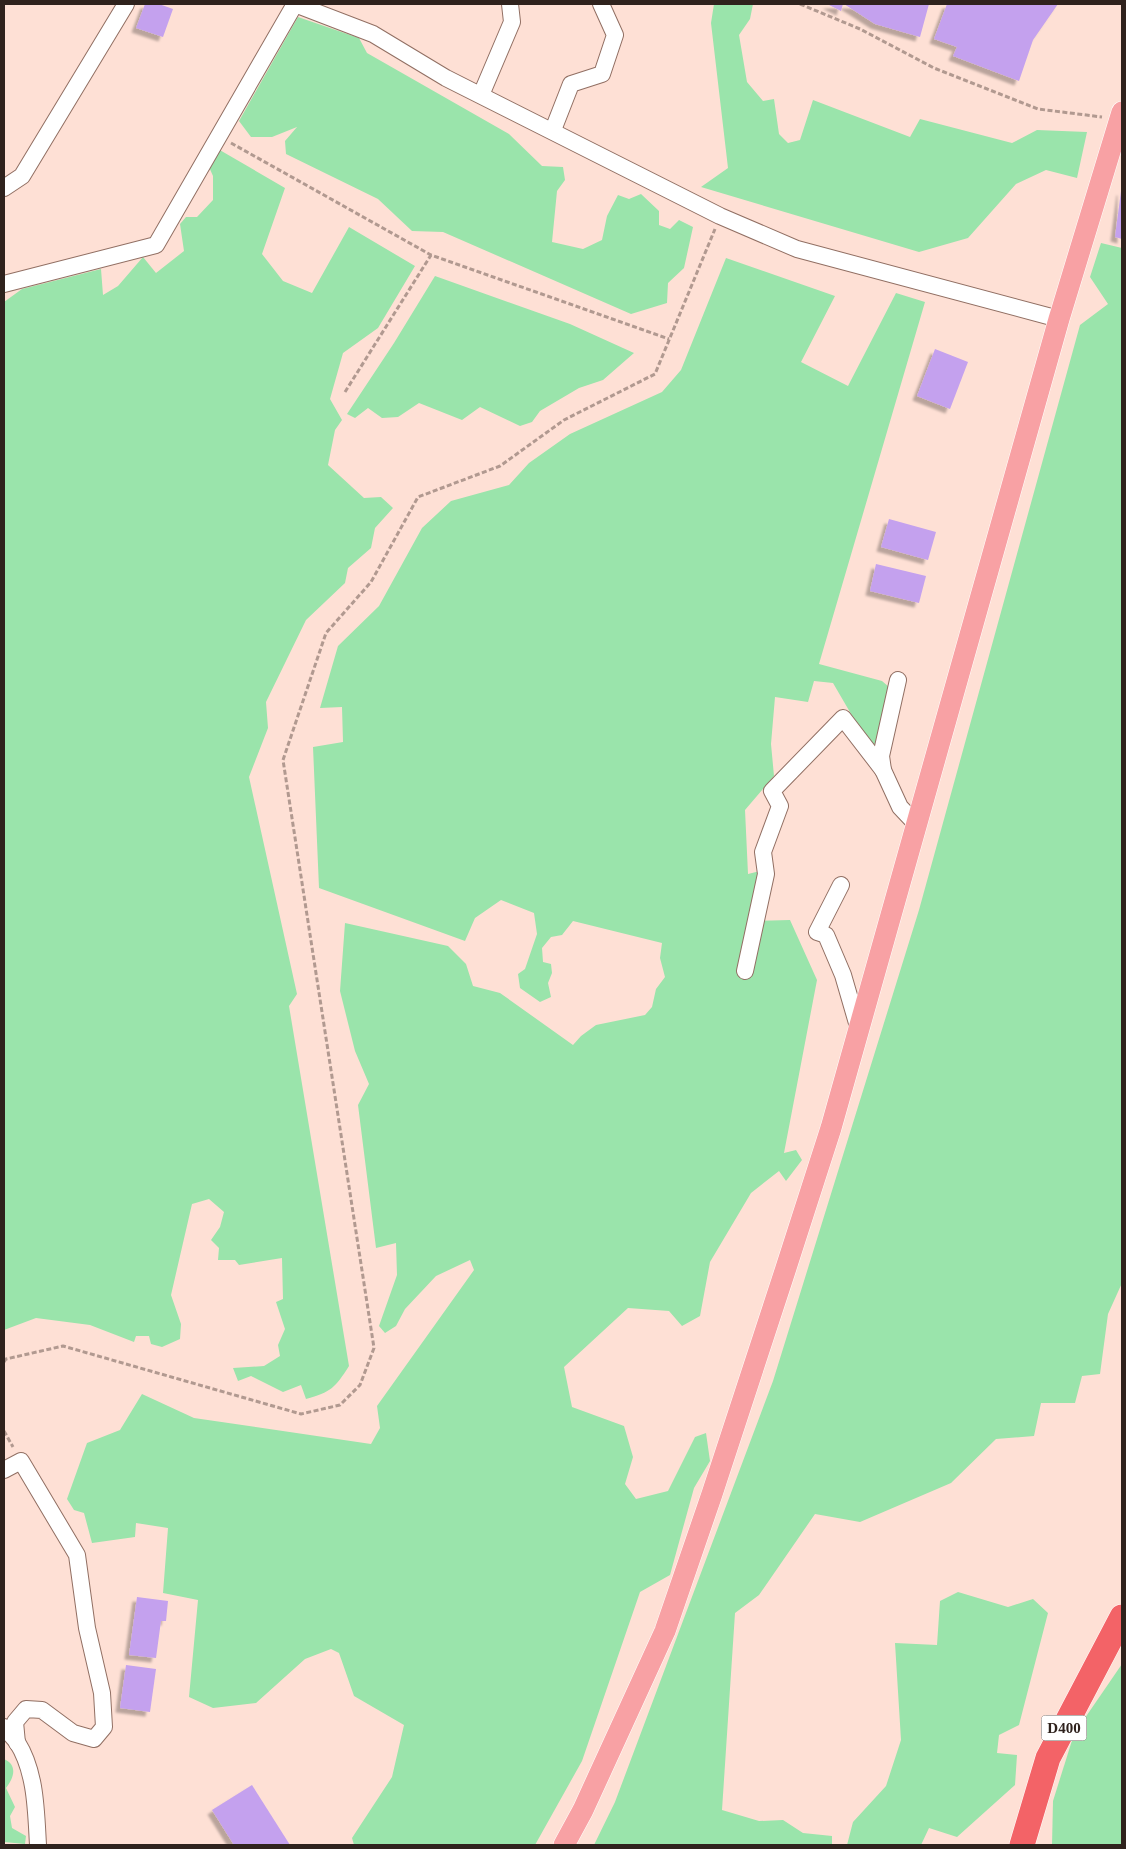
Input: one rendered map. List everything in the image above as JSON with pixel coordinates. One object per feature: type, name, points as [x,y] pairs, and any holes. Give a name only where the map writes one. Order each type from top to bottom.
[{"type":"highway","name":"D400","points":[[1022,1845],[1048,1758],[1122,1617]]},
{"type":"main road","points":[[564,1845],[665,1630],[785,1271],[831,1128],[1059,319],[1121,115]]},
{"type":"street","points":[[4,188],[22,176],[126,4]]},
{"type":"street","points":[[4,284],[156,244],[295,4],[372,34],[446,78],[720,216],[797,249],[1059,319]]},
{"type":"street","points":[[481,94],[512,22],[510,4]]},
{"type":"street","points":[[552,130],[572,84],[602,74],[615,35],[601,4]]},
{"type":"street","points":[[883,770],[881,756],[898,680]]},
{"type":"street","points":[[745,971],[766,874],[763,852],[780,806],[772,791],[843,718],[883,770],[900,807],[917,825]]},
{"type":"street","points":[[840,885],[817,932],[826,935],[843,975],[859,1030]]},
{"type":"street","points":[[4,1470],[21,1461],[77,1555],[87,1628],[102,1693],[104,1727],[94,1739],[73,1733],[42,1710],[26,1709],[15,1722],[17,1743]]},
{"type":"street","points":[[4,1727],[17,1743],[29,1768],[35,1800],[38,1845]]},
{"type":"path","points":[[800,4],[860,29],[934,68],[1038,110],[1121,115]]},
{"type":"path","points":[[219,136],[431,255],[669,339]]},
{"type":"path","points":[[4,1362],[6,1358],[63,1346],[301,1414],[340,1405],[360,1384],[374,1348],[283,760],[326,633],[371,582],[418,496],[500,466],[564,420],[654,374],[720,216]]},
{"type":"path","points":[[345,392],[431,255]]},
{"type":"green space","points":[[714,4],[753,4],[750,19],[739,35],[747,82],[763,101],[774,99],[779,134],[788,143],[800,140],[813,100],[910,137],[920,119],[1012,143],[1037,130],[1087,132],[1077,178],[1046,170],[1016,184],[968,238],[919,252],[701,187],[728,168],[711,23]]},
{"type":"green space","points":[[298,17],[359,38],[367,53],[509,134],[542,166],[563,167],[565,180],[557,191],[552,242],[583,249],[602,240],[607,216],[618,195],[629,199],[641,194],[659,211],[659,225],[670,229],[679,220],[693,227],[684,268],[668,283],[667,303],[631,314],[443,232],[412,231],[378,199],[286,154],[285,141],[297,127],[272,137],[251,137],[239,121]]},
{"type":"green space","points":[[218,149],[285,188],[262,254],[283,281],[312,293],[349,227],[415,266],[378,328],[343,353],[330,399],[342,420],[335,430],[328,465],[364,498],[381,497],[393,508],[375,528],[371,548],[348,568],[345,583],[306,620],[266,702],[268,728],[249,777],[297,994],[289,1006],[349,1366],[332,1388],[306,1399],[301,1385],[283,1392],[251,1376],[238,1381],[233,1368],[264,1366],[280,1356],[278,1345],[285,1329],[276,1302],[283,1299],[282,1258],[239,1265],[235,1260],[218,1260],[219,1248],[211,1240],[220,1227],[224,1212],[209,1199],[192,1204],[171,1295],[181,1324],[180,1339],[162,1347],[151,1344],[149,1336],[136,1336],[134,1342],[90,1325],[36,1318],[4,1330],[4,302],[22,289],[101,269],[103,295],[118,286],[143,257],[156,273],[184,251],[180,224],[186,217],[197,217],[213,200],[213,176],[209,167]]},
{"type":"green space","points":[[1101,243],[1122,248],[1122,1283],[1108,1314],[1100,1374],[1082,1376],[1075,1403],[1041,1403],[1034,1436],[996,1439],[951,1483],[860,1522],[815,1514],[759,1595],[735,1613],[722,1810],[759,1821],[783,1820],[803,1833],[832,1836],[832,1845],[594,1845],[615,1802],[773,1381],[919,910],[1080,325],[1108,304],[1090,277]]},
{"type":"green space","points":[[726,258],[835,296],[801,362],[848,386],[896,293],[925,302],[819,664],[882,681],[889,687],[879,740],[874,745],[868,743],[833,683],[814,681],[808,702],[775,697],[771,744],[774,776],[745,810],[748,874],[760,871],[753,921],[790,920],[817,980],[784,1153],[796,1150],[802,1160],[786,1181],[779,1171],[751,1193],[710,1262],[700,1316],[682,1326],[669,1311],[628,1308],[564,1367],[572,1407],[624,1426],[633,1457],[625,1484],[636,1499],[668,1491],[695,1437],[706,1433],[710,1461],[694,1488],[670,1575],[640,1592],[582,1761],[535,1845],[354,1845],[352,1838],[392,1777],[404,1725],[354,1696],[339,1653],[331,1649],[305,1659],[256,1703],[213,1708],[189,1697],[198,1600],[163,1593],[168,1528],[136,1523],[135,1537],[92,1543],[84,1513],[74,1510],[67,1499],[87,1443],[120,1430],[142,1394],[194,1418],[371,1444],[380,1428],[377,1406],[474,1270],[470,1260],[436,1276],[405,1309],[396,1326],[385,1333],[379,1326],[397,1275],[396,1243],[376,1248],[358,1105],[369,1084],[355,1051],[340,991],[345,923],[448,946],[466,964],[473,986],[500,993],[573,1045],[581,1036],[596,1025],[645,1015],[652,1007],[656,989],[665,977],[660,958],[662,943],[573,921],[562,935],[551,937],[542,948],[543,962],[551,964],[552,973],[548,983],[551,997],[540,1002],[520,988],[518,974],[525,969],[537,934],[534,913],[501,900],[475,918],[465,941],[319,888],[313,747],[343,742],[342,707],[320,708],[338,646],[379,606],[422,528],[451,501],[509,485],[529,463],[570,434],[662,392],[681,370]]},
{"type":"green space","points":[[435,276],[570,324],[634,353],[603,380],[579,388],[540,411],[532,422],[520,426],[480,407],[462,420],[419,403],[398,417],[382,418],[368,408],[355,418],[347,414]]},
{"type":"green space","points":[[958,1592],[1008,1607],[1033,1599],[1048,1613],[1019,1725],[999,1735],[997,1753],[1017,1755],[1015,1785],[957,1837],[929,1828],[921,1845],[847,1845],[853,1822],[886,1786],[901,1740],[895,1643],[937,1645],[940,1601]]},
{"type":"green space","points":[[1122,1664],[1122,1845],[1052,1845],[1053,1801],[1074,1734]]},
{"type":"green space","points":[[4,1759],[13,1768],[13,1776],[6,1788],[15,1807],[10,1816],[12,1828],[26,1836],[25,1844],[4,1842]]},
{"type":"building","points":[[145,4],[159,4],[173,9],[163,37],[136,28]]},
{"type":"building","points":[[827,4],[843,4],[841,11]]},
{"type":"building","points":[[844,4],[929,4],[920,37],[875,24]]},
{"type":"building","points":[[947,4],[1058,4],[1033,40],[1019,81],[953,56],[957,47],[934,39]]},
{"type":"building","points":[[1122,191],[1122,239],[1115,237]]},
{"type":"building","points":[[935,349],[968,362],[950,409],[917,396]]},
{"type":"building","points":[[889,519],[936,532],[928,560],[881,547]]},
{"type":"building","points":[[876,564],[926,576],[919,603],[870,591]]},
{"type":"building","points":[[137,1597],[168,1601],[166,1621],[161,1621],[156,1658],[129,1655]]},
{"type":"building","points":[[126,1665],[156,1669],[150,1712],[120,1708]]},
{"type":"building","points":[[252,1785],[290,1845],[234,1845],[212,1810]]}]
